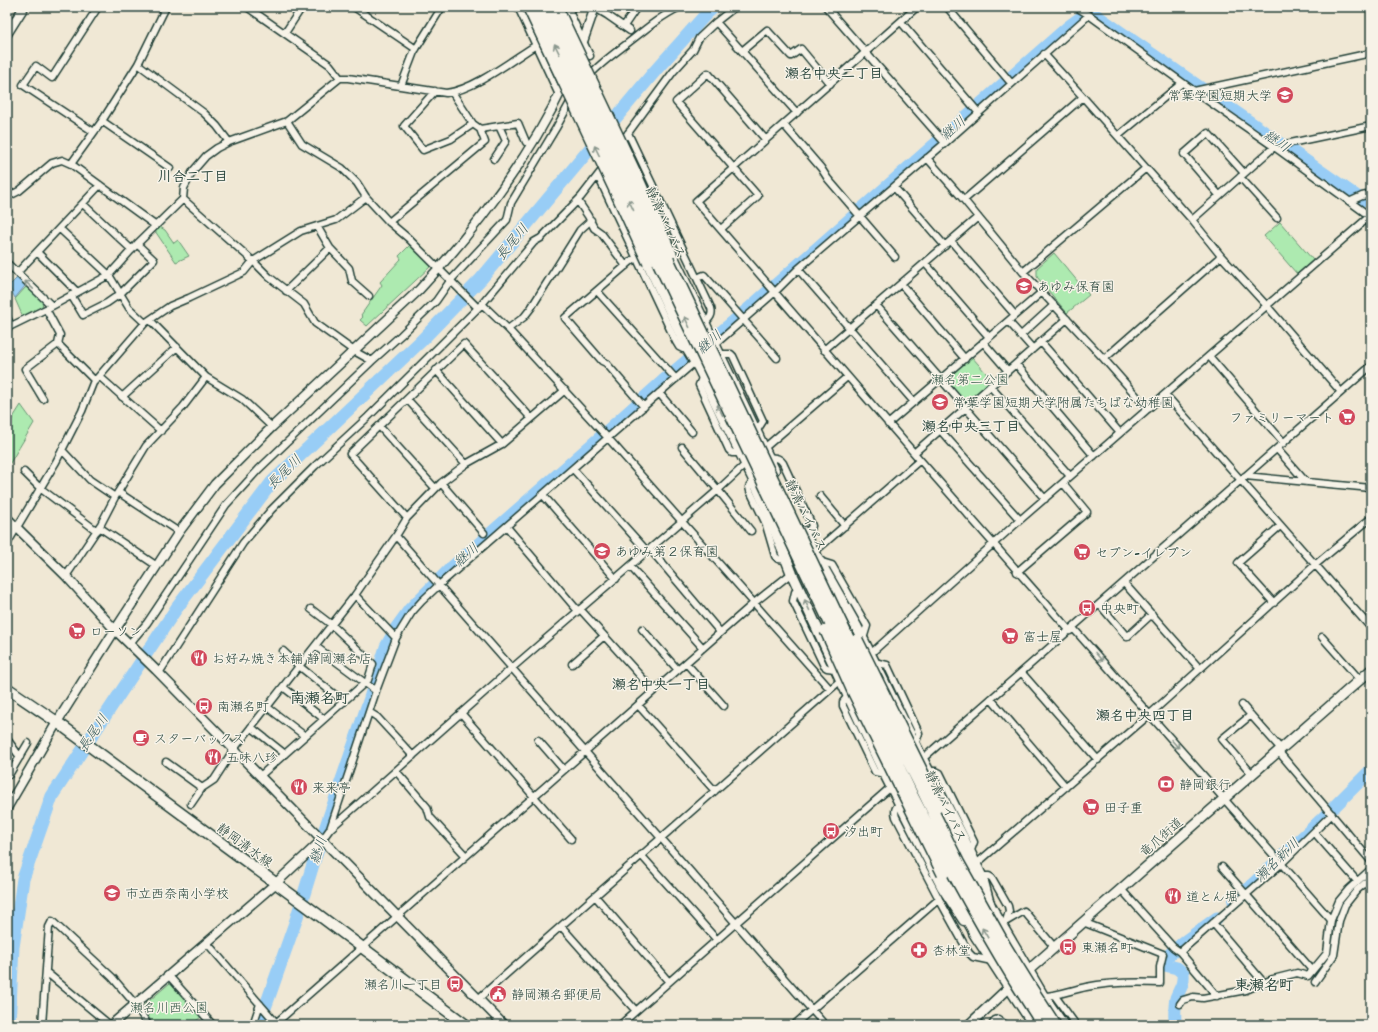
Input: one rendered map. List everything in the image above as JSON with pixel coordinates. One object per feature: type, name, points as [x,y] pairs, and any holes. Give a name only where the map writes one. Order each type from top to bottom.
[{"type":"highway","name":"静清バイパス","points":[[537,7],[759,482],[930,831],[996,951],[1043,1025]]},
{"type":"highway","name":"静清バイパス","points":[[548,7],[803,537],[869,682],[959,864],[1013,958],[1055,1025]]},
{"type":"highway","points":[[759,482],[842,669],[943,874],[978,938]]},
{"type":"highway","points":[[803,537],[847,619],[989,904]]},
{"type":"main road","points":[[528,7],[687,348],[703,376],[746,464],[759,482],[766,507],[786,560],[794,572],[799,588],[840,680],[891,787],[942,886],[961,916],[978,938],[1034,1025]]},
{"type":"main road","points":[[557,7],[766,453],[803,537],[819,561],[863,639],[976,865],[989,904],[1005,924],[1028,971],[1063,1025]]},
{"type":"main road","name":"竜爪街道","points":[[970,1025],[1009,987],[1371,670]]},
{"type":"main road","name":"静岡清水線","points":[[7,688],[73,734],[466,1025]]},
{"type":"street","points":[[7,34],[24,7]]},
{"type":"street","points":[[94,132],[23,85],[36,66],[52,78],[98,7]]},
{"type":"street","points":[[71,164],[102,121],[138,64],[166,7]]},
{"type":"street","points":[[246,7],[330,64],[340,78]]},
{"type":"street","points":[[285,33],[302,7]]},
{"type":"street","points":[[354,7],[416,49]]},
{"type":"street","points":[[401,86],[416,49],[442,7]]},
{"type":"street","points":[[518,7],[559,95]]},
{"type":"street","points":[[624,26],[637,7]]},
{"type":"street","points":[[131,645],[226,505],[259,469],[436,301],[451,282],[507,220],[511,203],[580,85],[595,69],[612,55],[668,12],[680,7]]},
{"type":"street","points":[[157,671],[243,543],[271,510],[315,466],[368,417],[479,306],[534,242],[541,238],[578,201],[598,176],[628,132],[673,72],[693,50],[699,38],[735,7]]},
{"type":"street","points":[[826,7],[945,143]]},
{"type":"street","points":[[917,7],[696,201],[914,454],[994,543],[1017,572],[1072,629],[1331,920]]},
{"type":"street","points":[[946,7],[1011,83]]},
{"type":"street","points":[[478,999],[840,680],[872,658],[994,543],[1370,216],[1351,201],[1076,7]]},
{"type":"street","points":[[7,317],[9,327],[109,275],[137,244],[183,199],[184,188],[193,171],[206,156],[229,142],[287,121],[340,78],[452,92],[472,85],[536,45],[570,8],[590,56]]},
{"type":"street","points":[[7,808],[56,722],[179,532],[214,484],[272,427],[419,290],[438,269],[502,188],[534,141],[559,95],[577,58],[595,8],[608,15],[630,31]]},
{"type":"street","points":[[330,829],[376,691],[396,638],[412,612],[422,601],[695,362],[717,349],[744,319],[775,292],[798,269],[945,143],[978,112],[1089,15]]},
{"type":"street","points":[[716,22],[797,113]]},
{"type":"street","points":[[900,22],[978,112]]},
{"type":"street","points":[[742,51],[767,30],[791,56],[801,49],[830,84]]},
{"type":"street","points":[[1194,91],[1371,53]]},
{"type":"street","points":[[1044,54],[1192,220],[1221,256],[1267,306],[1341,392]]},
{"type":"street","points":[[138,64],[204,113],[217,126],[229,142]]},
{"type":"street","points":[[721,229],[758,196],[676,102],[708,73],[766,140]]},
{"type":"street","points":[[1118,136],[1182,83]]},
{"type":"street","points":[[435,91],[404,126],[423,150],[451,139],[472,124]]},
{"type":"street","points":[[389,222],[485,142],[480,129],[472,124],[452,92]]},
{"type":"street","points":[[964,200],[1083,97]]},
{"type":"street","points":[[102,121],[170,168]]},
{"type":"street","points":[[287,121],[302,144],[342,168],[357,183],[366,197],[389,222],[408,238],[451,282],[508,329],[608,438],[830,689]]},
{"type":"street","points":[[480,129],[518,123],[526,142]]},
{"type":"street","points":[[784,125],[895,257]]},
{"type":"street","points":[[494,159],[506,141],[499,126]]},
{"type":"street","points":[[1280,151],[1286,144],[1371,126]]},
{"type":"street","points":[[628,132],[713,313],[705,323]]},
{"type":"street","points":[[1220,195],[1184,154],[1208,133],[1277,218]]},
{"type":"street","points":[[1192,220],[1274,147]]},
{"type":"street","points":[[927,158],[964,200],[1023,272],[1148,409]]},
{"type":"street","points":[[7,198],[19,191],[52,163],[62,160],[71,164],[156,226]]},
{"type":"street","points":[[1023,272],[1146,168]]},
{"type":"street","points":[[598,176],[679,348],[687,348]]},
{"type":"street","points":[[17,273],[100,185]]},
{"type":"street","points":[[894,187],[945,246]]},
{"type":"street","points":[[1351,201],[1371,194]]},
{"type":"street","points":[[7,544],[56,462],[97,378],[147,321],[170,306],[244,272],[253,261],[301,232],[336,220],[366,197]]},
{"type":"street","points":[[183,199],[253,261],[269,278],[304,304],[315,323],[354,351],[372,361]]},
{"type":"street","points":[[578,201],[591,220],[594,228],[601,233],[626,266]]},
{"type":"street","points":[[83,204],[132,250]]},
{"type":"street","points":[[824,350],[978,218]]},
{"type":"street","points":[[508,329],[524,317],[580,230],[591,220]]},
{"type":"street","points":[[317,226],[330,248],[349,268],[352,281],[369,296]]},
{"type":"street","points":[[60,229],[109,275],[129,308],[147,321],[177,347],[206,377],[242,399],[272,427]]},
{"type":"street","points":[[951,241],[1015,315]]},
{"type":"street","points":[[71,295],[82,315],[107,303],[120,294],[154,260],[137,244]]},
{"type":"street","points":[[286,291],[330,248]]},
{"type":"street","points":[[37,252],[78,292]]},
{"type":"street","points":[[1104,359],[1221,256]]},
{"type":"street","points":[[636,257],[565,318],[644,406]]},
{"type":"street","points":[[7,263],[49,307],[60,335],[58,344],[25,369],[43,399]]},
{"type":"street","points":[[925,263],[989,337]]},
{"type":"street","points":[[798,269],[914,402]]},
{"type":"street","points":[[697,278],[704,275],[777,358]]},
{"type":"street","points":[[901,284],[964,359]]},
{"type":"street","points":[[597,291],[676,379]]},
{"type":"street","points":[[888,424],[1042,292]]},
{"type":"street","points":[[876,305],[1044,499]]},
{"type":"street","points":[[1020,336],[1054,305]]},
{"type":"street","points":[[914,454],[1067,319]]},
{"type":"street","points":[[1008,321],[1033,349]]},
{"type":"street","points":[[983,342],[1008,371]]},
{"type":"street","points":[[1041,342],[1120,433]]},
{"type":"street","points":[[58,344],[161,430]]},
{"type":"street","points":[[407,518],[350,454],[464,344],[531,418]]},
{"type":"street","points":[[122,397],[177,347]]},
{"type":"street","points":[[1209,356],[1284,443]]},
{"type":"street","points":[[1016,364],[1094,456]]},
{"type":"street","points":[[620,1025],[1371,366]]},
{"type":"street","points":[[436,370],[502,444]]},
{"type":"street","points":[[66,576],[98,529],[116,494],[146,446],[183,407],[206,377]]},
{"type":"street","points":[[46,972],[111,1025],[275,884],[322,840],[330,829],[512,668],[616,579],[746,464],[766,453],[847,377]]},
{"type":"street","points":[[990,386],[1070,476]]},
{"type":"street","points":[[191,804],[202,788],[214,780],[234,749],[355,595],[407,518],[441,483],[466,464],[502,444],[565,390]]},
{"type":"street","points":[[660,393],[692,432]]},
{"type":"street","points":[[1165,394],[1243,478],[1280,526],[1371,628]]},
{"type":"street","points":[[407,399],[466,464]]},
{"type":"street","points":[[379,426],[435,488]]},
{"type":"street","points":[[940,430],[1020,520]]},
{"type":"street","points":[[682,447],[750,531]]},
{"type":"street","points":[[1277,449],[1306,482]]},
{"type":"street","points":[[62,450],[90,480],[179,532]]},
{"type":"street","points":[[818,548],[920,460]]},
{"type":"street","points":[[573,469],[648,550],[720,632]]},
{"type":"street","points":[[24,472],[40,488],[98,529],[157,566]]},
{"type":"street","points":[[1243,478],[1371,488]]},
{"type":"street","points":[[441,483],[484,533]]},
{"type":"street","points":[[1017,572],[1087,512],[1063,483]]},
{"type":"street","points":[[543,495],[616,579]]},
{"type":"street","points":[[820,496],[845,526]]},
{"type":"street","points":[[7,518],[66,576],[115,630],[234,749],[504,1025]]},
{"type":"street","points":[[976,865],[1149,715],[1315,565],[1371,518]]},
{"type":"street","points":[[1274,603],[1238,563],[1280,526]]},
{"type":"street","points":[[507,527],[579,610],[654,691]]},
{"type":"street","points":[[396,536],[825,1025]]},
{"type":"street","points":[[630,566],[703,648]]},
{"type":"street","points":[[207,943],[277,1024],[362,947],[720,632],[794,572]]},
{"type":"street","points":[[1124,583],[1200,668]]},
{"type":"street","points":[[355,595],[396,638]]},
{"type":"street","points":[[1100,604],[1127,636],[1152,614]]},
{"type":"street","points":[[260,776],[364,684],[368,680],[373,664],[332,624],[311,608]]},
{"type":"street","points":[[642,629],[678,670]]},
{"type":"street","points":[[572,664],[604,636]]},
{"type":"street","points":[[1322,637],[1360,680]]},
{"type":"street","points":[[315,646],[364,684],[376,691]]},
{"type":"street","points":[[283,651],[299,666],[344,702]]},
{"type":"street","points":[[686,663],[724,706]]},
{"type":"street","points":[[1022,673],[1098,760]]},
{"type":"street","points":[[283,686],[324,719]]},
{"type":"street","points":[[991,699],[1066,787]]},
{"type":"street","points":[[638,705],[715,791]]},
{"type":"street","points":[[1242,705],[1371,861]]},
{"type":"street","points":[[267,707],[305,736]]},
{"type":"street","points":[[369,712],[377,717],[413,756]]},
{"type":"street","points":[[461,713],[571,839]]},
{"type":"street","points":[[1251,715],[1222,739],[1252,774]]},
{"type":"street","points":[[251,727],[285,754]]},
{"type":"street","points":[[7,739],[20,757]]},
{"type":"street","points":[[538,740],[564,770]]},
{"type":"street","points":[[8,776],[28,743]]},
{"type":"street","points":[[166,762],[202,788]]},
{"type":"street","points":[[396,771],[427,807],[430,817],[466,856]]},
{"type":"street","points":[[900,803],[894,812],[896,817],[969,953],[973,957],[992,961]]},
{"type":"street","points":[[1180,952],[1281,864],[1332,814]]},
{"type":"street","points":[[1314,832],[1357,882]]},
{"type":"street","points":[[642,855],[717,940]]},
{"type":"street","points":[[1222,867],[1312,970]]},
{"type":"street","points":[[1180,1004],[1183,1000],[1217,996],[1246,990],[1273,979],[1297,973],[1308,976],[1327,953],[1331,920],[1340,901],[1349,889],[1371,869]]},
{"type":"street","points":[[980,876],[989,876],[992,878],[1008,906],[1009,911],[1005,924]]},
{"type":"street","points":[[1315,982],[1334,955],[1339,921],[1345,905],[1357,890],[1371,878]]},
{"type":"street","points":[[1121,888],[1173,947],[1180,952],[1217,996]]},
{"type":"street","points":[[595,896],[669,982]]},
{"type":"street","points":[[794,1025],[939,899]]},
{"type":"street","points":[[1005,924],[1024,911],[1055,948]]},
{"type":"street","points":[[42,1025],[50,918],[112,977],[135,1004],[148,1025]]},
{"type":"street","points":[[1043,996],[1055,996],[1085,987],[1115,983],[1160,983],[1160,967],[1163,954],[1084,922]]},
{"type":"street","points":[[1213,923],[1264,983]]},
{"type":"street","points":[[561,926],[636,1011]]},
{"type":"street","points":[[169,976],[213,1025]]},
{"type":"street","points":[[1055,996],[1076,1025]]},
{"type":"street","points":[[253,1025],[260,1004]]},
{"type":"street","points":[[447,1025],[456,1017]]},
{"type":"street","points":[[992,1025],[995,1020],[998,1020],[1006,1025]]},
{"type":"green space","points":[[1280,222],[1313,260],[1297,274],[1264,236]]},
{"type":"green space","points":[[160,227],[165,230],[174,243],[178,240],[189,256],[176,262],[155,231]]},
{"type":"green space","points":[[410,245],[431,266],[367,326],[360,320],[363,317],[361,315],[382,285],[380,282],[401,259],[399,256]]},
{"type":"green space","points":[[1054,253],[1089,295],[1067,313],[1037,277],[1037,268]]},
{"type":"green space","points":[[26,287],[43,302],[42,307],[23,317],[15,299]]},
{"type":"green space","name":"瀬名第二公園","points":[[972,357],[992,380],[968,402],[964,402],[947,382],[947,378]]},
{"type":"green space","points":[[21,405],[34,423],[7,468],[7,427]]},
{"type":"green space","name":"瀬名川西公園","points":[[171,982],[201,1017],[191,1025],[153,1025],[143,1006]]},
{"type":"water","points":[[17,278],[25,286],[15,298],[9,286]]},
{"type":"waterway","name":"長尾川","points":[[9,1025],[13,947],[23,879],[52,796],[176,609],[272,482],[421,341],[481,279],[655,71],[714,7]]},
{"type":"waterway","name":"継川","points":[[259,1025],[296,920],[315,858],[386,647],[397,627],[410,609],[449,570],[1068,27],[1090,11],[1362,200],[1371,198]]},
{"type":"waterway","name":"瀬名新川","points":[[1234,902],[1322,819],[1371,770]]},
{"type":"waterway","name":"瀬名新川","points":[[1175,1025],[1175,1001],[1182,984],[1183,973],[1177,968],[1165,965],[1168,956],[1184,942],[1217,918]]},
{"type":"place","name":"常葉学園短期大学","points":[[1285,95]]},
{"type":"place","name":"あゆみ保育園","points":[[1024,286]]},
{"type":"place","name":"常葉学園短期大学附属たちばな幼稚園","points":[[940,402]]},
{"type":"place","name":"ファミリーマート","points":[[1347,417]]},
{"type":"place","name":"あゆみ第２保育園","points":[[602,551]]},
{"type":"place","name":"セブン-イレブン","points":[[1082,552]]},
{"type":"place","name":"中央町","points":[[1087,608]]},
{"type":"place","name":"ローソン","points":[[77,631]]},
{"type":"place","name":"富士屋","points":[[1010,636]]},
{"type":"place","name":"お好み焼き本舗 静岡瀬名店","points":[[199,658]]},
{"type":"place","name":"南瀬名町","points":[[204,706]]},
{"type":"place","name":"スターバックス","points":[[141,738]]},
{"type":"place","name":"五味八珍","points":[[213,757]]},
{"type":"place","name":"静岡銀行","points":[[1166,784]]},
{"type":"place","name":"来来亭","points":[[299,787]]},
{"type":"place","name":"田子重","points":[[1091,807]]},
{"type":"place","name":"汐出町","points":[[831,831]]},
{"type":"place","name":"市立西奈南小学校","points":[[112,893]]},
{"type":"place","name":"道とん堀","points":[[1173,896]]},
{"type":"place","name":"東瀬名町","points":[[1068,947]]},
{"type":"place","name":"杏林堂","points":[[919,950]]},
{"type":"place","name":"瀬名川一丁目","points":[[455,984]]},
{"type":"place","name":"静岡瀬名郵便局","points":[[498,994]]},
{"type":"district","name":"瀬名中央二丁目","points":[[834,73]]},
{"type":"district","name":"川合二丁目","points":[[193,176]]},
{"type":"district","name":"瀬名中央三丁目","points":[[971,426]]},
{"type":"district","name":"瀬名中央一丁目","points":[[661,684]]},
{"type":"district","name":"南瀬名町","points":[[320,698]]},
{"type":"district","name":"瀬名中央四丁目","points":[[1145,715]]},
{"type":"district","name":"東瀬名町","points":[[1264,985]]}]
